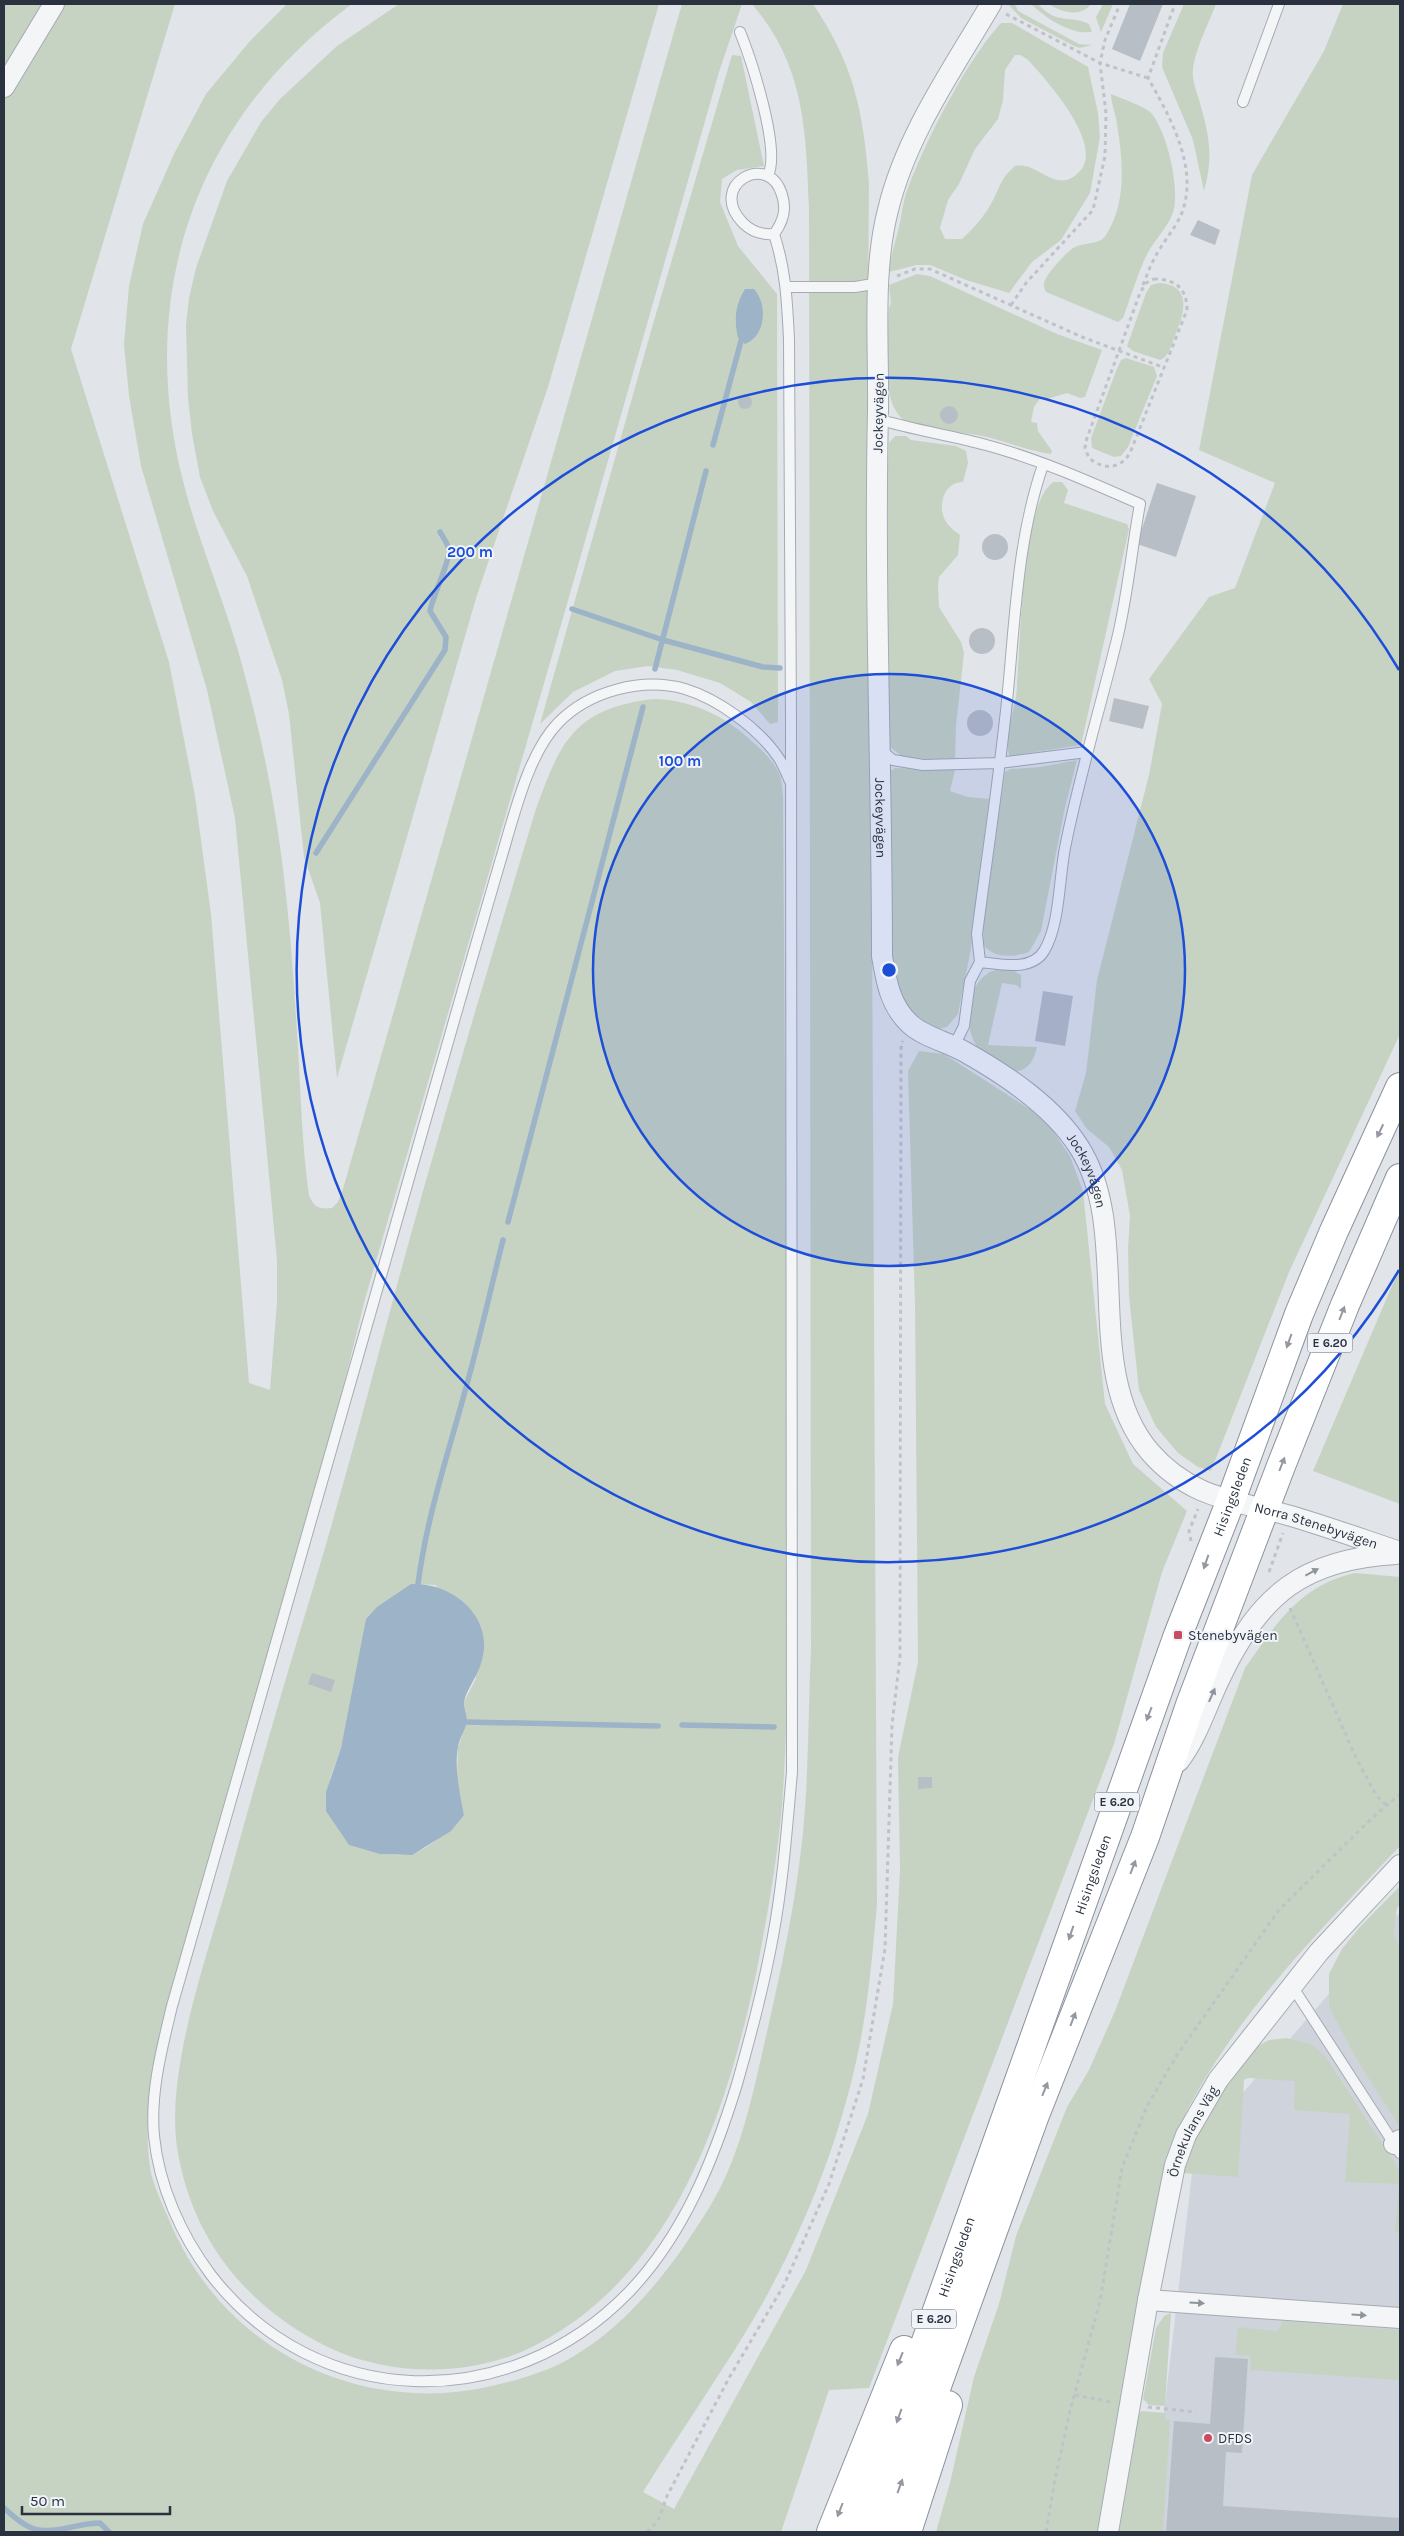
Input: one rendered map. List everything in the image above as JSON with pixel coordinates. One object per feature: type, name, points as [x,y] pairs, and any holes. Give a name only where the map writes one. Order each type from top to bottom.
[{"type":"highway","name":"Hisingsleden","points":[[884,2532],[1023,2111],[1141,1734],[1210,1550],[1218,1497],[1334,1231],[1400,1087]]},
{"type":"highway","name":"Hisingsleden","points":[[858,2532],[1023,2111],[1145,1837],[1190,1705],[1265,1510],[1345,1305],[1400,1178]]},
{"type":"highway","points":[[831,2532],[907,2343],[962,2195],[1023,2111]]},
{"type":"highway","points":[[907,2532],[978,2313],[1023,2111]]},
{"type":"street","points":[[4,87],[31,46],[54,4]]},
{"type":"street","name":"Jockeyvägen","points":[[990,4],[943,83],[909,151],[887,212],[879,283],[878,419],[882,956],[887,983],[895,1006],[910,1024],[954,1046],[1032,1097],[1065,1129],[1079,1148],[1089,1167],[1102,1209],[1114,1364],[1120,1396],[1131,1423],[1149,1451],[1169,1471],[1218,1497]]},
{"type":"street","name":"Norra Stenebyvägen","points":[[1218,1497],[1400,1553]]},
{"type":"street","points":[[1163,1783],[1188,1749],[1241,1637],[1266,1606],[1295,1581],[1323,1566],[1361,1556],[1400,1553]]},
{"type":"street","name":"Örnekulans Väg","points":[[1108,2532],[1148,2300],[1175,2165],[1186,2135],[1218,2080],[1292,1986],[1319,1952],[1400,1865]]},
{"type":"street","points":[[1148,2300],[1400,2318]]},
{"type":"lane","points":[[1243,102],[1279,4]]},
{"type":"lane","points":[[740,32],[750,56],[769,137],[772,167],[768,175]]},
{"type":"lane","points":[[755,173],[768,175],[777,182],[785,208],[782,224],[774,234],[764,235],[748,228],[738,218],[730,200],[734,187],[741,178],[755,173]]},
{"type":"lane","points":[[774,234],[784,264],[787,287],[791,714],[792,1772],[774,1935],[752,2034],[720,2141],[686,2212],[652,2264],[630,2291],[595,2322],[537,2357],[511,2368],[483,2376],[452,2381],[393,2380],[340,2369],[289,2344],[249,2315],[225,2292],[184,2233],[163,2180],[154,2133],[157,2074],[172,2006],[508,834],[536,757],[558,723],[598,697],[636,685],[660,685],[703,694],[742,720],[778,757],[790,781]]},
{"type":"lane","points":[[787,287],[855,287],[879,283]]},
{"type":"lane","points":[[878,419],[910,429],[987,445],[1043,464],[1140,504],[1118,633],[1064,850],[1052,934],[1044,952],[1036,960],[1026,964],[980,962]]},
{"type":"lane","points":[[954,1046],[964,1026],[970,981],[980,962],[977,934],[999,763],[1019,578],[1029,510],[1043,464]]},
{"type":"lane","points":[[881,750],[893,760],[905,763],[999,763],[1087,752]]},
{"type":"lane","points":[[1292,1986],[1398,2145]]},
{"type":"path","points":[[990,4],[1100,63],[1148,78],[1177,135],[1186,171],[1186,195],[1181,215],[1154,259],[1140,293],[1086,442],[1085,448],[1088,458],[1103,466],[1109,467],[1122,464],[1130,453],[1188,310],[1187,299],[1177,284],[1166,279],[1154,279],[1146,283],[1140,293]]},
{"type":"path","points":[[1011,305],[1026,283],[1093,210],[1105,156],[1106,113],[1100,63],[1105,40],[1120,4]]},
{"type":"path","points":[[1148,78],[1175,4]]},
{"type":"path","points":[[879,283],[915,269],[930,269],[1082,337],[1165,368]]},
{"type":"path","points":[[647,2532],[658,2521],[667,2496],[730,2378],[784,2285],[829,2184],[863,2079],[885,1949],[892,1725],[900,1657],[901,1048],[910,1024]]},
{"type":"path","points":[[1210,1550],[1188,1537],[1193,1519],[1218,1497]]},
{"type":"path","points":[[1245,1562],[1269,1572],[1268,1579],[1293,1613],[1356,1760],[1376,1795],[1386,1805]]},
{"type":"path","points":[[1075,2395],[1117,2403]]},
{"type":"path","points":[[1147,2407],[1196,2412]]},
{"type":"shaded area","points":[[1400,1912],[1400,2532],[1150,2532],[1195,2148]]},
{"type":"green space","points":[[4,4],[175,4],[71,349],[169,662],[195,796],[211,914],[249,1383],[270,1390],[277,1302],[277,1260],[235,818],[207,690],[141,466],[129,396],[124,344],[129,286],[143,224],[174,154],[206,94],[250,41],[287,4],[352,4],[298,49],[254,100],[218,154],[192,213],[175,275],[167,340],[170,408],[182,477],[194,520],[242,665],[261,739],[277,827],[292,953],[303,1141],[309,1195],[313,1203],[318,1207],[332,1208],[338,1202],[343,1189],[682,4],[742,4],[719,72],[365,1299],[340,1400],[167,2004],[150,2088],[147,2130],[148,2151],[151,2173],[159,2198],[194,2267],[224,2306],[260,2338],[301,2363],[345,2381],[393,2391],[442,2393],[492,2386],[541,2372],[560,2364],[591,2345],[612,2329],[648,2292],[681,2251],[695,2230],[728,2171],[742,2133],[753,2093],[785,1948],[795,1896],[802,1842],[807,1770],[811,1648],[809,209],[804,126],[793,76],[783,51],[770,27],[752,4],[813,4],[838,47],[854,89],[867,157],[869,183],[866,560],[872,919],[877,1905],[867,2003],[856,2062],[838,2129],[814,2195],[786,2259],[753,2320],[643,2492],[674,2509],[806,2270],[868,2114],[893,2004],[900,1870],[898,1757],[918,1662],[915,1305],[908,1071],[919,1051],[944,1054],[1045,1119],[1070,1156],[1083,1191],[1105,1404],[1133,1464],[1187,1511],[1162,1572],[1114,1744],[869,2388],[829,2390],[781,2532],[4,2532]]},
{"type":"green space","points":[[399,4],[659,4],[548,387],[477,595],[337,1078],[320,903],[304,857],[289,714],[282,680],[247,576],[213,511],[200,477],[188,398],[186,325],[189,298],[196,268],[227,181],[261,122],[280,99],[337,46]]},
{"type":"green space","points":[[1008,4],[1015,4],[1018,11],[1079,44],[1092,45],[1080,48],[1074,46],[1021,18]]},
{"type":"green space","points":[[1031,4],[1038,4],[1051,15],[1083,21],[1089,24],[1092,32],[1075,31],[1067,28],[1051,20]]},
{"type":"green space","points":[[1049,4],[1091,4],[1082,11],[1071,12]]},
{"type":"green space","points":[[1103,4],[1113,4],[1101,32],[1096,17]]},
{"type":"green space","points":[[1184,4],[1216,4],[1201,40],[1193,69],[1193,77],[1207,129],[1209,149],[1209,169],[1204,191],[1193,140],[1162,67],[1163,53]]},
{"type":"green space","points":[[1343,4],[1400,4],[1400,1034],[1289,1272],[1211,1471],[1198,1467],[1178,1453],[1156,1427],[1139,1390],[1129,1296],[1128,1249],[1130,1216],[1122,1170],[1109,1147],[1087,1129],[1075,1111],[1086,1073],[1097,980],[1149,775],[1162,704],[1149,679],[1209,597],[1235,588],[1275,483],[1199,450],[1252,175],[1324,51]]},
{"type":"green space","points":[[1001,23],[1012,23],[1088,67],[1098,113],[1100,137],[1090,193],[1061,240],[1032,262],[1009,293],[966,280],[930,265],[917,265],[889,272],[905,197],[922,154],[946,105],[988,39]],"holes":[[[1015,55],[1020,55],[1027,59],[1046,80],[1069,111],[1084,144],[1086,158],[1081,170],[1066,180],[1053,179],[1028,167],[1015,166],[1002,181],[992,203],[973,228],[962,239],[945,239],[940,228],[948,200],[959,184],[975,149],[998,119],[1003,100],[1005,70]]]},
{"type":"green space","points":[[732,55],[741,56],[764,166],[737,170],[722,179],[720,202],[738,246],[777,294],[778,722],[770,724],[751,702],[720,683],[677,670],[648,666],[615,671],[573,692],[540,724],[651,331]]},
{"type":"green space","points":[[1111,94],[1152,114],[1167,146],[1175,186],[1172,215],[1147,254],[1123,318],[1118,322],[1046,292],[1044,286],[1045,280],[1062,258],[1079,245],[1096,242],[1103,238],[1113,222],[1120,195],[1122,167]]},
{"type":"green space","points":[[917,274],[930,276],[1057,334],[1102,350],[1085,397],[1080,398],[1067,393],[1044,400],[1041,397],[1034,407],[1031,422],[1037,423],[1038,431],[1052,451],[1051,454],[986,437],[917,426],[909,423],[899,415],[892,403],[888,388],[886,353],[891,303],[889,285]]},
{"type":"green space","points":[[1159,283],[1178,289],[1183,303],[1181,321],[1167,354],[1160,360],[1133,351],[1127,346],[1146,293],[1151,285]]},
{"type":"green space","points":[[1126,358],[1154,367],[1157,376],[1128,447],[1121,456],[1114,457],[1092,448],[1091,438],[1116,371],[1121,360]]},
{"type":"green space","points":[[895,436],[906,436],[911,440],[956,446],[966,451],[968,463],[963,482],[947,489],[942,506],[945,521],[960,535],[958,555],[939,577],[938,586],[939,607],[961,642],[964,653],[956,726],[955,760],[904,758],[890,747],[888,716],[888,465],[889,443]]},
{"type":"green space","points":[[1054,482],[1062,482],[1068,490],[1064,503],[1127,524],[1129,529],[1081,745],[1009,756],[1009,733],[1018,677],[1021,616],[1028,548],[1034,518],[1043,495]]},
{"type":"green space","points":[[653,699],[668,700],[708,711],[744,734],[765,754],[777,769],[782,784],[789,1660],[782,1805],[777,1848],[756,1974],[744,2028],[728,2082],[709,2135],[686,2187],[657,2235],[623,2278],[582,2315],[534,2346],[510,2356],[459,2368],[405,2368],[354,2358],[300,2332],[273,2313],[249,2291],[228,2267],[210,2240],[195,2212],[184,2180],[177,2147],[175,2118],[177,2086],[182,2052],[198,1983],[356,1438],[409,1240],[535,812],[553,766],[562,748],[573,733],[587,721],[604,711],[626,704]],"holes":[[[411,1584],[436,1585],[476,1678],[464,1702],[467,1722],[458,1747],[457,1778],[464,1815],[436,1840],[413,1853],[401,1855],[387,1854],[350,1845],[341,1831],[330,1778],[341,1748],[353,1689]]]},
{"type":"green space","points":[[1077,760],[1064,812],[1041,931],[1029,952],[1011,956],[994,953],[984,946],[983,928],[1005,772],[1011,769],[1040,767]]},
{"type":"green space","points":[[895,768],[955,770],[950,791],[968,797],[989,799],[971,949],[958,1014],[947,1027],[938,1029],[930,1028],[912,1016],[891,974],[889,772]]},
{"type":"green space","points":[[999,969],[1012,970],[1021,975],[1021,989],[1016,985],[1002,983],[988,1045],[1037,1047],[1030,1064],[1024,1069],[1015,1072],[982,1053],[973,1040],[970,1028],[970,1003],[973,991],[979,981],[988,973]]},
{"type":"green space","points":[[1400,1267],[1400,1504],[1313,1471]]},
{"type":"green space","points":[[1355,1573],[1400,1577],[1400,1846],[1299,1954],[1236,2032],[1209,2073],[1185,2115],[1165,2160],[1098,2532],[936,2532],[950,2483],[974,2377],[999,2304],[1016,2236],[1067,2107],[1089,2070],[1115,2011],[1245,1668],[1291,1608],[1319,1587]]},
{"type":"green space","points":[[1400,1886],[1400,1905],[1397,1908],[1393,1935],[1400,1947],[1399,2126],[1356,2058],[1329,2007],[1329,1974],[1342,1949],[1359,1928]]},
{"type":"green space","points":[[1286,2038],[1311,2044],[1325,2056],[1400,2171],[1400,2232],[1395,2232],[1399,2184],[1345,2182],[1350,2114],[1294,2110],[1295,2081],[1248,2078],[1244,2080],[1238,2177],[1183,2173],[1181,2165],[1206,2111],[1256,2047],[1269,2040]]},
{"type":"green space","points":[[1171,2313],[1165,2406],[1149,2405],[1143,2399],[1156,2328],[1164,2316]]},
{"type":"green space","points":[[1283,2321],[1400,2330],[1400,2380],[1250,2370],[1251,2356],[1235,2355],[1238,2327],[1278,2331]]},
{"type":"green space","points":[[1142,2411],[1165,2413],[1165,2420],[1170,2420],[1163,2532],[1116,2532],[1136,2415]]},
{"type":"water","points":[[745,289],[754,289],[758,295],[763,311],[763,319],[757,334],[745,344],[738,338],[736,319],[737,307]]},
{"type":"water","points":[[411,1584],[441,1589],[455,1596],[466,1605],[476,1616],[482,1629],[484,1644],[482,1660],[464,1702],[467,1721],[457,1755],[458,1781],[464,1815],[451,1831],[412,1855],[380,1854],[349,1845],[326,1811],[326,1792],[341,1748],[366,1619],[377,1607]]},
{"type":"building","points":[[1130,4],[1163,4],[1140,61],[1112,49]]},
{"type":"building","points":[[1198,220],[1220,230],[1215,245],[1190,235]]},
{"type":"building","points":[[742,395],[748,395],[752,402],[748,409],[742,409],[738,405],[738,399]]},
{"type":"building","points":[[949,406],[955,409],[958,415],[955,421],[949,424],[943,421],[940,415],[943,409]]},
{"type":"building","points":[[1157,483],[1196,496],[1176,557],[1137,544]]},
{"type":"building","points":[[995,534],[1004,538],[1008,547],[1004,556],[995,560],[986,556],[982,547],[986,538]]},
{"type":"building","points":[[982,628],[991,632],[995,641],[991,650],[982,654],[973,650],[969,641],[973,632]]},
{"type":"building","points":[[1114,698],[1149,706],[1143,729],[1109,721]]},
{"type":"building","points":[[980,710],[989,714],[993,723],[989,732],[980,736],[971,732],[967,723],[971,714]]},
{"type":"building","points":[[1043,991],[1073,996],[1065,1046],[1035,1041]]},
{"type":"building","points":[[312,1673],[335,1680],[331,1692],[308,1684]]},
{"type":"building","points":[[918,1777],[932,1777],[932,1788],[918,1789]]},
{"type":"building","name":"DFDS","points":[[1215,2357],[1248,2359],[1242,2453],[1226,2452],[1223,2506],[1400,2518],[1400,2532],[1166,2532],[1174,2421],[1210,2424]]},
{"type":"waterway","points":[[713,445],[741,341]]},
{"type":"waterway","points":[[655,669],[706,471]]},
{"type":"waterway","points":[[316,853],[445,650],[446,637],[430,611],[449,555],[448,545],[440,532]]},
{"type":"waterway","points":[[572,609],[663,640],[763,667],[780,668]]},
{"type":"waterway","points":[[508,1222],[643,707]]},
{"type":"waterway","points":[[418,1584],[427,1533],[439,1483],[472,1366],[503,1240]]},
{"type":"waterway","points":[[467,1722],[658,1726]]},
{"type":"waterway","points":[[682,1725],[774,1727]]},
{"type":"waterway","points":[[4,2508],[20,2522],[42,2531],[100,2523],[109,2532]]},
{"type":"place","name":"Stenebyvägen","points":[[1178,1635]]},
{"type":"place","name":"DFDS","points":[[1208,2438]]}]
